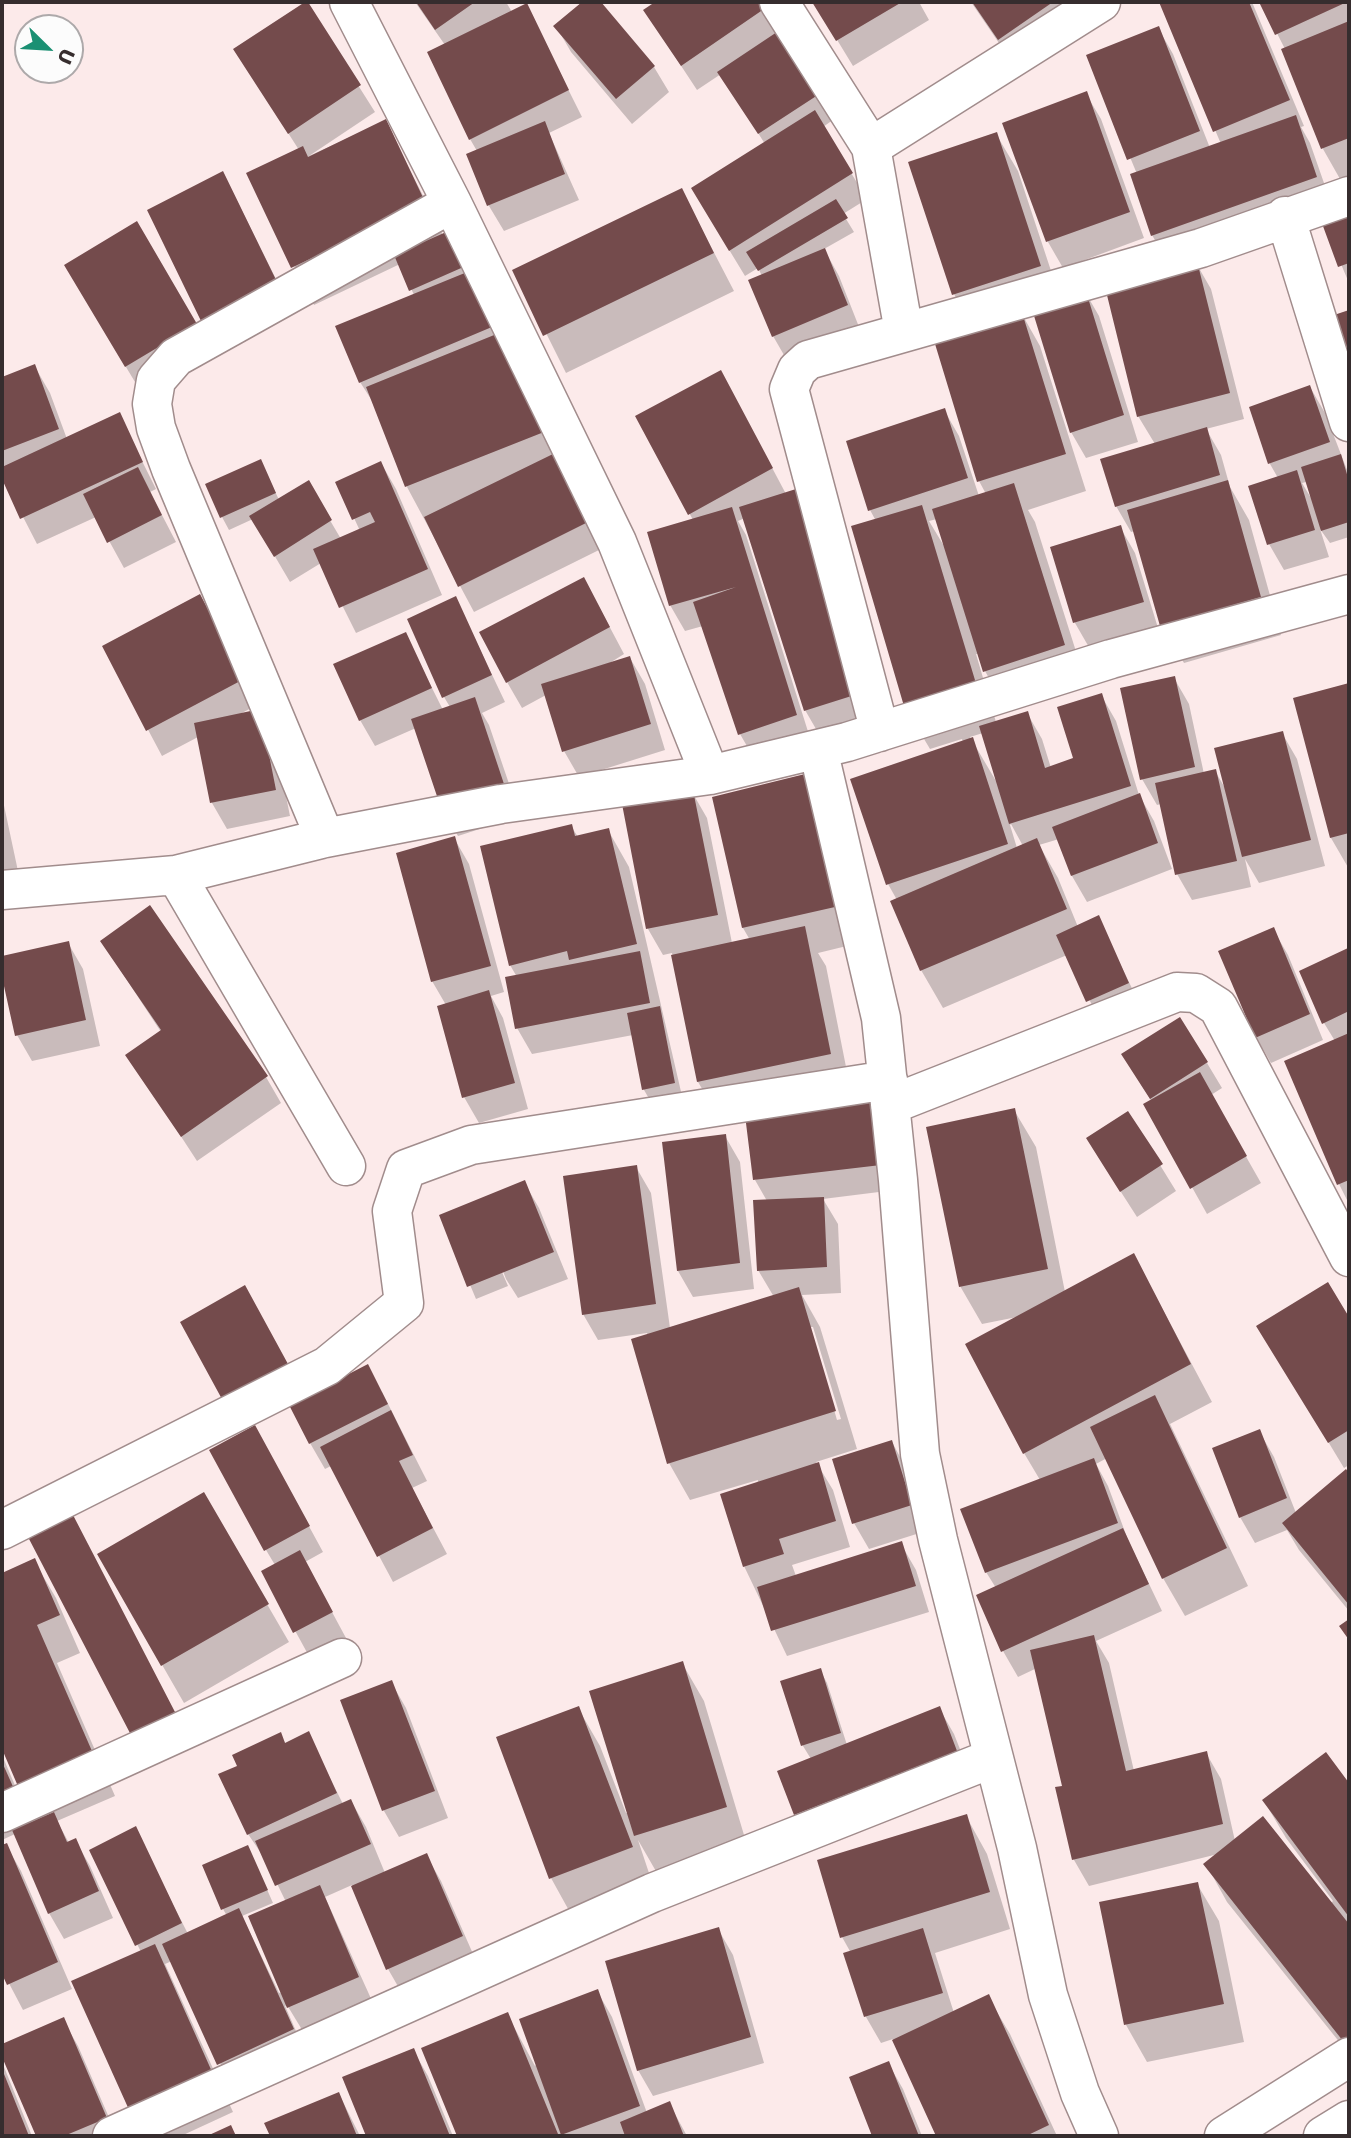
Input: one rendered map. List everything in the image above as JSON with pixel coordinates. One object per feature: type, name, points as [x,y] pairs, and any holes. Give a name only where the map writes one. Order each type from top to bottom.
[{"type":"street","points":[[349,2],[452,203],[617,542],[710,775]]},
{"type":"street","points":[[779,2],[871,147],[904,332]]},
{"type":"street","points":[[871,147],[1101,2]]},
{"type":"street","points":[[880,732],[789,389],[792,378],[808,360],[1201,248],[1285,216],[1349,196]]},
{"type":"street","points":[[326,838],[167,459],[156,428],[152,404],[156,380],[176,357],[452,203]]},
{"type":"street","points":[[1285,216],[1349,422]]},
{"type":"street","points":[[2,890],[176,875],[326,838],[501,804],[710,775],[880,732],[1111,659],[1349,594]]},
{"type":"street","points":[[818,749],[881,1018],[920,1454],[1048,1995],[1080,2093],[1099,2136]]},
{"type":"street","points":[[176,875],[346,1166]]},
{"type":"street","points":[[2,1531],[327,1366],[404,1303],[392,1211],[406,1169],[471,1145],[889,1093],[1177,992],[1196,993],[1218,1007],[1349,1257]]},
{"type":"street","points":[[2,1813],[342,1658]]},
{"type":"street","points":[[112,2136],[652,1893],[993,1758]]},
{"type":"street","points":[[1245,2131],[1349,2057]]},
{"type":"street","points":[[1324,2136],[1349,2120]]},
{"type":"building","points":[[308,2],[361,85],[288,134],[233,49]]},
{"type":"building","points":[[416,2],[475,2],[435,30]]},
{"type":"building","points":[[582,2],[601,2],[655,66],[616,99],[553,26]]},
{"type":"building","points":[[655,2],[759,2],[764,9],[681,66],[643,10]]},
{"type":"building","points":[[812,2],[902,2],[836,41]]},
{"type":"building","points":[[972,2],[1053,2],[998,40]]},
{"type":"building","points":[[1159,2],[1249,2],[1290,100],[1213,132]]},
{"type":"building","points":[[1259,2],[1347,2],[1275,35]]},
{"type":"building","points":[[527,3],[569,90],[469,140],[427,52]]},
{"type":"building","points":[[1349,21],[1349,138],[1321,149],[1281,49]]},
{"type":"building","points":[[1159,26],[1200,131],[1127,160],[1086,55]]},
{"type":"building","points":[[783,28],[824,91],[758,134],[717,72]]},
{"type":"building","points":[[1087,91],[1130,212],[1046,242],[1002,123]]},
{"type":"building","points":[[815,110],[853,173],[729,251],[691,188]]},
{"type":"building","points":[[1296,115],[1317,177],[1151,236],[1130,174]]},
{"type":"building","points":[[386,119],[426,204],[291,268],[246,173],[303,146],[308,157]]},
{"type":"building","points":[[545,121],[565,174],[487,206],[466,154]]},
{"type":"building","points":[[997,132],[1041,266],[952,295],[908,162]]},
{"type":"building","points":[[223,171],[277,282],[201,321],[147,210]]},
{"type":"building","points":[[682,188],[714,253],[543,336],[512,270]]},
{"type":"building","points":[[836,199],[848,218],[758,271],[746,252]]},
{"type":"building","points":[[1349,207],[1349,263],[1338,267],[1320,218]]},
{"type":"building","points":[[137,221],[197,324],[125,367],[64,265]]},
{"type":"building","points":[[453,229],[468,265],[409,291],[394,255]]},
{"type":"building","points":[[825,248],[848,305],[772,337],[748,280]]},
{"type":"building","points":[[1197,261],[1230,393],[1137,417],[1104,283]]},
{"type":"building","points":[[477,268],[499,324],[359,383],[335,326]]},
{"type":"building","points":[[1085,288],[1124,415],[1070,433],[1031,306]]},
{"type":"building","points":[[1020,306],[1066,454],[977,482],[932,334]]},
{"type":"building","points":[[1349,310],[1349,371],[1331,316]]},
{"type":"building","points":[[504,331],[544,432],[405,487],[366,387]]},
{"type":"building","points":[[35,364],[59,429],[2,451],[2,377]]},
{"type":"building","points":[[721,370],[773,468],[688,515],[635,416]]},
{"type":"building","points":[[1310,385],[1330,442],[1268,464],[1249,407]]},
{"type":"building","points":[[945,408],[968,478],[868,511],[846,441]]},
{"type":"building","points":[[120,412],[143,462],[20,519],[2,479],[2,467]]},
{"type":"building","points":[[1207,427],[1220,475],[1115,507],[1100,459]]},
{"type":"building","points":[[553,454],[586,523],[458,587],[424,517]]},
{"type":"building","points":[[1341,454],[1349,481],[1349,522],[1321,531],[1301,467]]},
{"type":"building","points":[[261,459],[276,493],[220,518],[205,484]]},
{"type":"building","points":[[381,461],[428,569],[339,608],[313,549],[375,522],[370,512],[352,520],[335,482]]},
{"type":"building","points":[[138,467],[162,515],[107,543],[83,494]]},
{"type":"building","points":[[1297,470],[1315,530],[1267,545],[1248,486]]},
{"type":"building","points":[[309,480],[332,520],[274,557],[249,516]]},
{"type":"building","points":[[1228,480],[1261,597],[1160,626],[1127,510]]},
{"type":"building","points":[[1014,483],[1065,645],[983,672],[932,509]]},
{"type":"building","points":[[796,489],[861,693],[804,711],[739,507]]},
{"type":"building","points":[[922,505],[978,690],[906,713],[851,526]]},
{"type":"building","points":[[732,507],[797,715],[738,735],[693,602],[736,587],[669,606],[647,532]]},
{"type":"building","points":[[1121,525],[1144,602],[1073,623],[1050,547]]},
{"type":"building","points":[[584,577],[610,627],[506,683],[479,632]]},
{"type":"building","points":[[200,594],[244,679],[146,731],[102,646]]},
{"type":"building","points":[[456,596],[492,675],[442,698],[407,619]]},
{"type":"building","points":[[406,632],[432,688],[359,721],[333,664]]},
{"type":"building","points":[[630,656],[651,724],[562,752],[541,684]]},
{"type":"building","points":[[1175,676],[1195,767],[1140,780],[1120,688]]},
{"type":"building","points":[[1349,683],[1349,833],[1330,838],[1293,698]]},
{"type":"building","points":[[1102,693],[1131,786],[1009,824],[979,726],[1028,711],[1045,768],[1073,758],[1057,707]]},
{"type":"building","points":[[475,697],[506,790],[442,811],[411,719]]},
{"type":"building","points":[[260,709],[276,790],[210,803],[194,723]]},
{"type":"building","points":[[1283,731],[1311,840],[1242,857],[1214,748]]},
{"type":"building","points":[[973,737],[1008,844],[886,885],[850,779]]},
{"type":"building","points":[[1216,769],[1237,861],[1175,875],[1155,783]]},
{"type":"building","points":[[805,774],[835,907],[742,928],[712,797]]},
{"type":"building","points":[[693,790],[718,915],[646,929],[622,804]]},
{"type":"building","points":[[1140,793],[1158,843],[1071,876],[1052,827]]},
{"type":"building","points":[[572,824],[575,836],[609,828],[637,944],[569,960],[567,951],[509,966],[480,846]]},
{"type":"building","points":[[455,836],[491,966],[431,982],[396,853]]},
{"type":"building","points":[[1037,838],[1067,909],[920,971],[890,901]]},
{"type":"building","points":[[150,905],[268,1076],[181,1137],[125,1055],[161,1030],[100,941]]},
{"type":"building","points":[[1099,915],[1129,983],[1086,1002],[1056,935]]},
{"type":"building","points":[[805,926],[831,1054],[697,1082],[671,955]]},
{"type":"building","points":[[1274,927],[1310,1014],[1255,1038],[1218,951]]},
{"type":"building","points":[[69,941],[86,1020],[15,1036],[2,977],[2,956]]},
{"type":"building","points":[[1348,948],[1349,1011],[1322,1024],[1299,971]]},
{"type":"building","points":[[640,951],[650,1003],[515,1029],[505,977]]},
{"type":"building","points":[[489,990],[515,1083],[462,1098],[437,1006]]},
{"type":"building","points":[[660,1006],[675,1083],[642,1090],[627,1013]]},
{"type":"building","points":[[1180,1017],[1208,1062],[1150,1099],[1121,1054]]},
{"type":"building","points":[[1349,1033],[1349,1180],[1337,1185],[1284,1061]]},
{"type":"building","points":[[1200,1072],[1247,1156],[1190,1189],[1143,1104]]},
{"type":"building","points":[[874,1100],[881,1165],[753,1180],[745,1115]]},
{"type":"building","points":[[1015,1108],[1048,1269],[959,1287],[926,1127]]},
{"type":"building","points":[[1128,1111],[1163,1164],[1120,1192],[1086,1138]]},
{"type":"building","points":[[726,1134],[740,1263],[677,1271],[662,1142]]},
{"type":"building","points":[[637,1165],[656,1304],[582,1315],[563,1176]]},
{"type":"building","points":[[525,1180],[554,1252],[467,1287],[439,1215]]},
{"type":"building","points":[[824,1197],[827,1267],[757,1271],[753,1200]]},
{"type":"building","points":[[1134,1253],[1191,1364],[1023,1454],[965,1344]]},
{"type":"building","points":[[1328,1282],[1349,1317],[1349,1430],[1328,1443],[1256,1326]]},
{"type":"building","points":[[245,1285],[288,1364],[223,1401],[180,1322]]},
{"type":"building","points":[[799,1287],[836,1411],[667,1464],[631,1339]]},
{"type":"building","points":[[368,1364],[388,1404],[309,1444],[289,1405]]},
{"type":"building","points":[[1155,1395],[1227,1548],[1162,1579],[1090,1427]]},
{"type":"building","points":[[391,1410],[413,1455],[399,1461],[433,1528],[377,1557],[320,1447]]},
{"type":"building","points":[[255,1425],[310,1526],[264,1551],[209,1450]]},
{"type":"building","points":[[1260,1429],[1287,1498],[1239,1518],[1212,1448]]},
{"type":"building","points":[[892,1440],[912,1505],[852,1524],[832,1459]]},
{"type":"building","points":[[1094,1458],[1118,1523],[985,1573],[960,1509]]},
{"type":"building","points":[[819,1462],[836,1521],[779,1539],[784,1554],[743,1567],[720,1494]]},
{"type":"building","points":[[1346,1469],[1349,1473],[1349,1605],[1282,1523]]},
{"type":"building","points":[[204,1492],[269,1604],[161,1666],[97,1554]]},
{"type":"building","points":[[73,1515],[175,1712],[131,1735],[28,1537]]},
{"type":"building","points":[[1123,1528],[1149,1584],[1001,1652],[976,1595]]},
{"type":"building","points":[[902,1541],[916,1586],[771,1631],[757,1587]]},
{"type":"building","points":[[300,1550],[333,1612],[293,1633],[261,1571]]},
{"type":"building","points":[[35,1558],[60,1615],[37,1625],[95,1758],[20,1791],[2,1749],[2,1573]]},
{"type":"building","points":[[1349,1619],[1349,1640],[1339,1626]]},
{"type":"building","points":[[1094,1635],[1126,1771],[1207,1751],[1223,1824],[1072,1860],[1055,1787],[1062,1786],[1030,1650]]},
{"type":"building","points":[[683,1661],[727,1807],[634,1836],[589,1691]]},
{"type":"building","points":[[821,1668],[841,1733],[801,1746],[780,1681]]},
{"type":"building","points":[[392,1680],[435,1791],[382,1811],[340,1700]]},
{"type":"building","points":[[579,1706],[633,1847],[549,1879],[496,1737]]},
{"type":"building","points":[[940,1706],[957,1751],[794,1815],[777,1771]]},
{"type":"building","points":[[309,1731],[337,1793],[247,1835],[218,1774],[237,1766],[232,1755],[281,1732],[285,1743]]},
{"type":"building","points":[[1326,1752],[1349,1783],[1349,1917],[1262,1800]]},
{"type":"building","points":[[2,1762],[19,1800],[2,1807]]},
{"type":"building","points":[[351,1799],[371,1844],[275,1886],[255,1841]]},
{"type":"building","points":[[54,1812],[67,1842],[76,1838],[99,1891],[48,1914],[12,1830]]},
{"type":"building","points":[[967,1814],[990,1892],[840,1938],[817,1860]]},
{"type":"building","points":[[1263,1816],[1349,1924],[1349,2036],[1343,2041],[1203,1864]]},
{"type":"building","points":[[136,1826],[182,1923],[135,1946],[89,1850]]},
{"type":"building","points":[[7,1843],[58,1962],[7,1985],[2,1974],[2,1845]]},
{"type":"building","points":[[248,1845],[268,1890],[221,1910],[202,1865]]},
{"type":"building","points":[[427,1853],[463,1936],[386,1970],[351,1886]]},
{"type":"building","points":[[1198,1882],[1224,2004],[1124,2025],[1099,1902]]},
{"type":"building","points":[[320,1885],[359,1977],[287,2008],[248,1916]]},
{"type":"building","points":[[239,1908],[294,2029],[217,2065],[162,1944]]},
{"type":"building","points":[[719,1927],[751,2037],[637,2071],[605,1961]]},
{"type":"building","points":[[923,1928],[943,1993],[864,2017],[843,1953]]},
{"type":"building","points":[[155,1944],[213,2074],[130,2112],[71,1981]]},
{"type":"building","points":[[598,1989],[640,2106],[561,2135],[519,2019]]},
{"type":"building","points":[[989,1994],[1049,2125],[1026,2136],[936,2136],[892,2040]]},
{"type":"building","points":[[508,2012],[558,2134],[457,2136],[421,2048]]},
{"type":"building","points":[[64,2017],[107,2118],[64,2136],[36,2136],[2,2057],[2,2044]]},
{"type":"building","points":[[414,2048],[450,2136],[366,2136],[342,2077]]},
{"type":"building","points":[[889,2061],[919,2136],[872,2136],[849,2077]]},
{"type":"building","points":[[2,2069],[29,2136],[2,2136]]},
{"type":"building","points":[[339,2092],[357,2136],[270,2136],[264,2123]]},
{"type":"building","points":[[670,2101],[684,2136],[625,2136],[620,2122]]},
{"type":"building","points":[[231,2125],[236,2136],[207,2136]]}]
